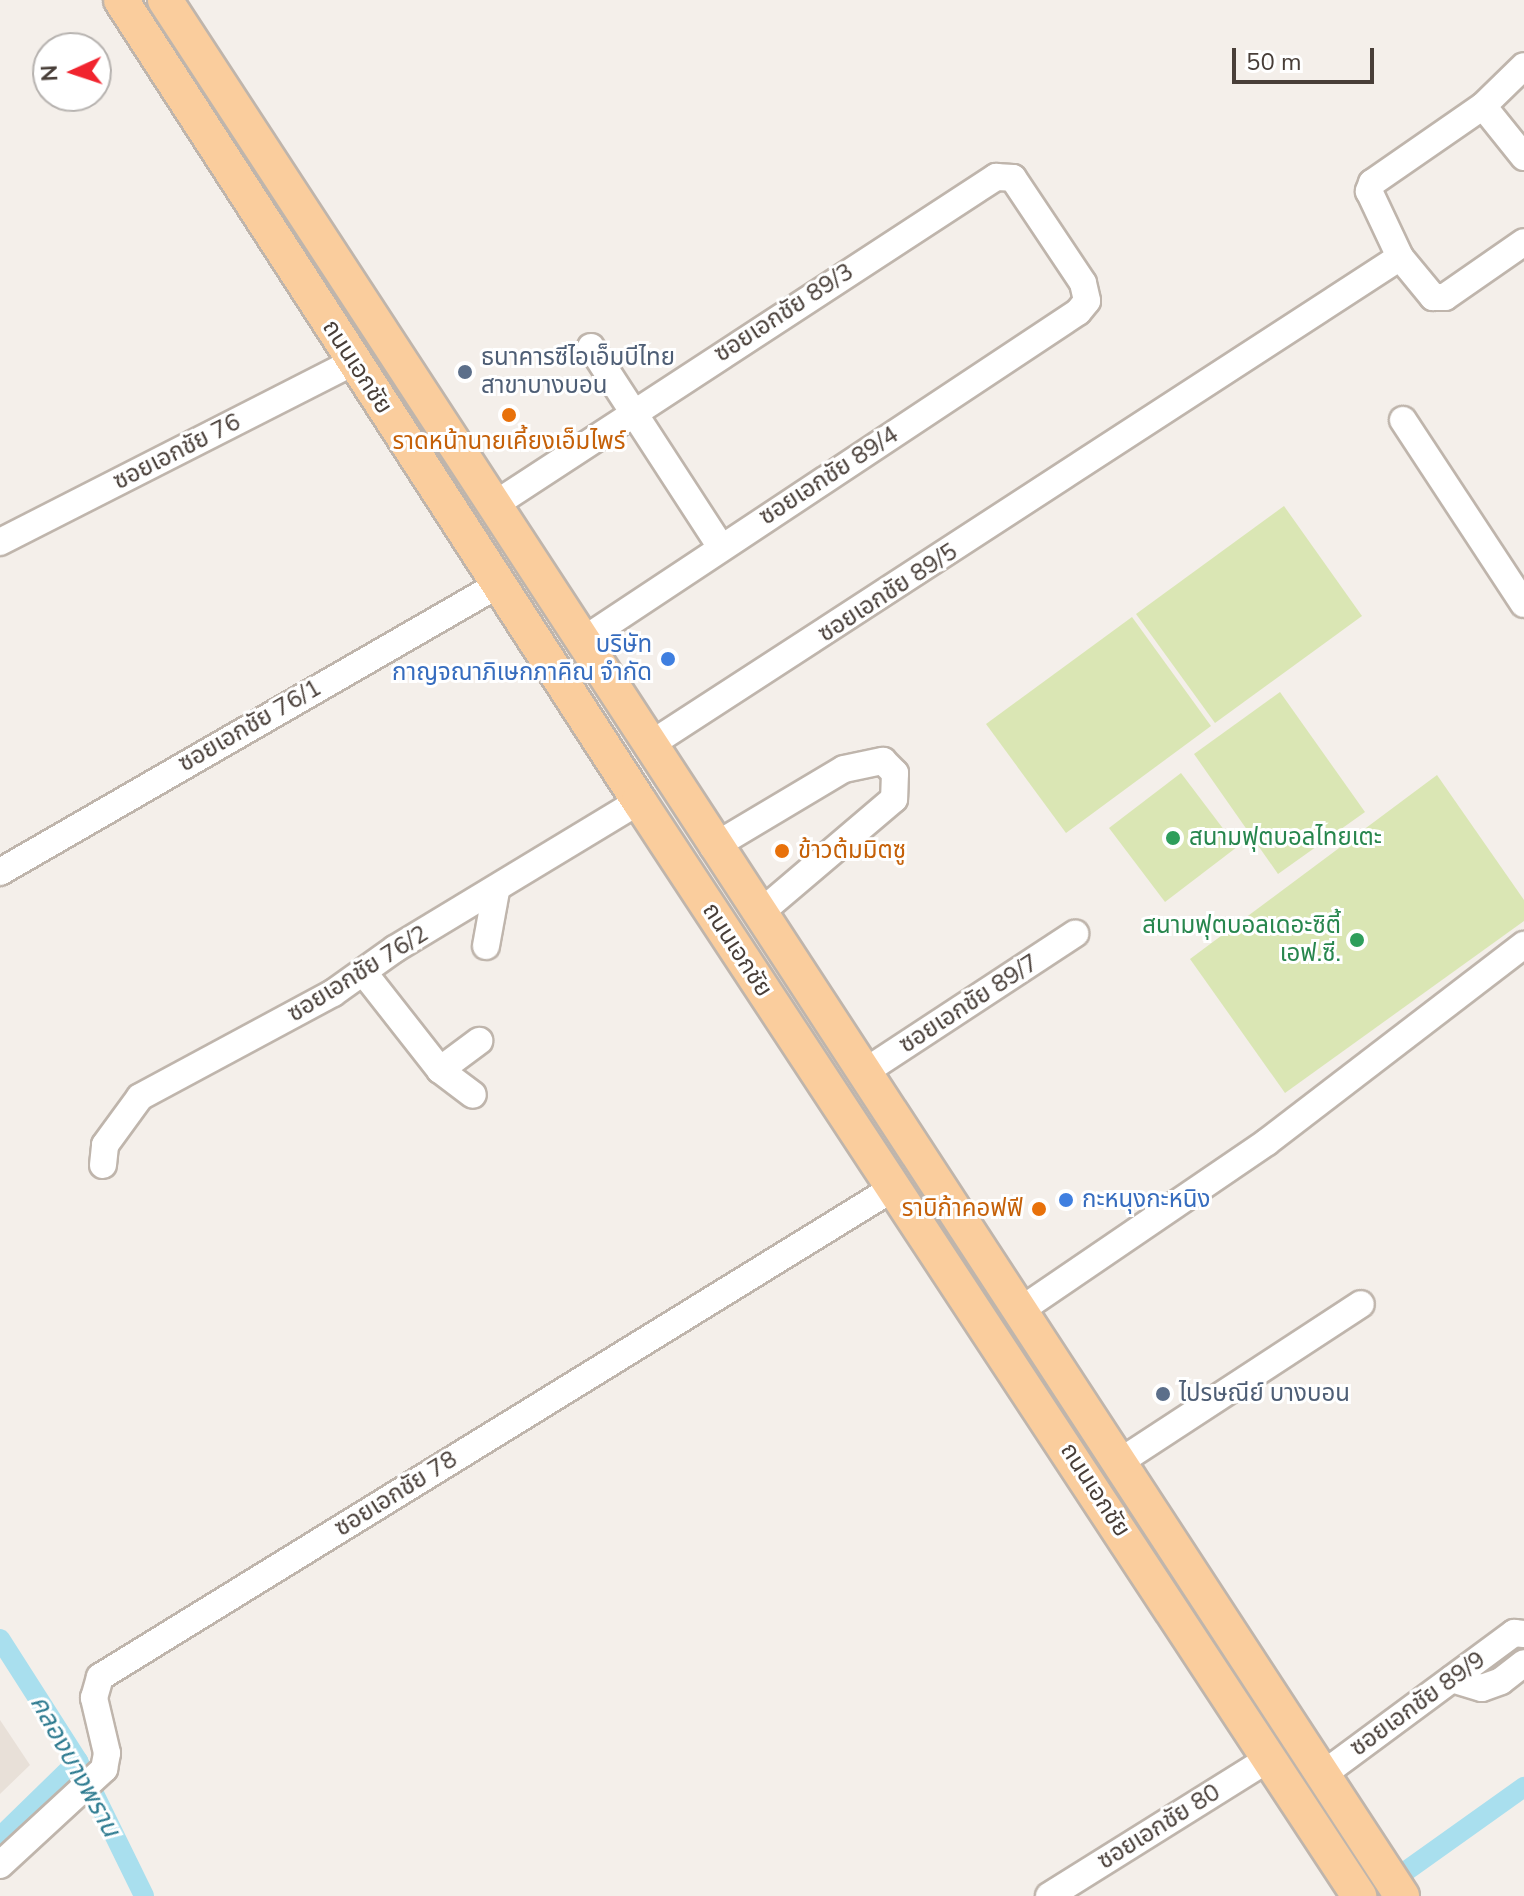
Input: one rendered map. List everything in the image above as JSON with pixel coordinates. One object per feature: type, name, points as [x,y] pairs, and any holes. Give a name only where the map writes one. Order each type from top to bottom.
[{"type":"main road","name":"ถนนเอกชัย","points":[[121,0],[353,362],[501,583],[639,801],[1093,1486],[1359,1896]]},
{"type":"main road","name":"ถนนเอกชัย","points":[[165,0],[713,847],[1402,1896]]},
{"type":"main road","points":[[1063,1441],[1083,1439],[1089,1419]]},
{"type":"main road","points":[[1093,1486],[1100,1469],[1118,1463]]},
{"type":"street","points":[[1524,66],[1483,106],[1372,183],[1369,199],[1400,257],[1426,290],[1439,298],[1524,242]]},
{"type":"street","points":[[1483,106],[1524,157]]},
{"type":"street","name":"ซอยเอกชัย 89/3","points":[[494,505],[632,411],[996,177]]},
{"type":"street","name":"ซอยเอกชัย 89/4","points":[[582,641],[1078,312],[1087,301],[1083,283],[1013,178],[996,177]]},
{"type":"street","name":"ซอยเอกชัย 89/5","points":[[648,746],[1400,257]]},
{"type":"street","points":[[591,347],[721,547]]},
{"type":"street","name":"ซอยเอกชัย 76","points":[[0,542],[353,362]]},
{"type":"street","points":[[1403,420],[1524,604]]},
{"type":"street","name":"ซอยเอกชัย 76/1","points":[[0,872],[501,583]]},
{"type":"street","points":[[713,847],[844,769],[883,761],[895,773],[894,799],[759,914]]},
{"type":"street","name":"ซอยเอกชัย 76/2","points":[[103,1165],[105,1145],[140,1097],[265,1032],[639,801]]},
{"type":"street","points":[[486,946],[496,891]]},
{"type":"street","name":"ซอยเอกชัย 89/7","points":[[863,1073],[1075,934]]},
{"type":"street","points":[[1018,1312],[1267,1142],[1524,945]]},
{"type":"street","points":[[364,973],[440,1070],[473,1095]]},
{"type":"street","points":[[440,1070],[479,1041]]},
{"type":"street","name":"ซอยเอกชัย 78","points":[[0,1865],[51,1813],[97,1778],[107,1762],[94,1698],[100,1677],[895,1187]]},
{"type":"street","points":[[1118,1463],[1361,1304]]},
{"type":"street","name":"ซอยเอกชัย 89/9","points":[[1322,1775],[1519,1633]]},
{"type":"street","points":[[1452,1679],[1482,1688],[1524,1663]]},
{"type":"street","name":"ซอยเอกชัย 80","points":[[1049,1896],[1270,1758]]},
{"type":"shaded area","points":[[0,1720],[30,1765],[0,1794]]},
{"type":"green space","points":[[1284,506],[1362,616],[1215,723],[1136,614]]},
{"type":"green space","points":[[1132,617],[1211,726],[1066,833],[986,724]]},
{"type":"green space","points":[[1280,692],[1365,812],[1278,874],[1194,754]]},
{"type":"green space","name":"สนามฟุตบอลไทยเตะ","points":[[1181,773],[1237,847],[1165,902],[1109,828]]},
{"type":"green space","name":"สนามฟุตบอลเดอะซิตี้ เอฟ.ซี.","points":[[1437,775],[1524,900],[1524,921],[1285,1093],[1190,959]]},
{"type":"waterway","name":"คลองบางพราน","points":[[0,1639],[78,1761],[144,1896]]},
{"type":"waterway","points":[[0,1837],[78,1761]]},
{"type":"waterway","points":[[1371,1896],[1524,1787]]},
{"type":"place","name":"ธนาคารซีไอเอ็มบีไทย สาขาบางบอน","points":[[465,372]]},
{"type":"place","name":"ราดหน้านายเคี้ยงเอ็มไพร์","points":[[509,415]]},
{"type":"place","name":"บริษัท กาญจณาภิเษกภาคิณ จำกัด","points":[[668,659]]},
{"type":"place","name":"สนามฟุตบอลไทยเตะ","points":[[1173,838]]},
{"type":"place","name":"ข้าวต้มมิตซู","points":[[782,851]]},
{"type":"place","name":"สนามฟุตบอลเดอะซิตี้ เอฟ.ซี.","points":[[1357,940]]},
{"type":"place","name":"กะหนุงกะหนิง","points":[[1066,1200]]},
{"type":"place","name":"ราบิก้าคอฟฟี","points":[[1039,1209]]},
{"type":"place","name":"ไปรษณีย์ บางบอน","points":[[1163,1394]]}]
